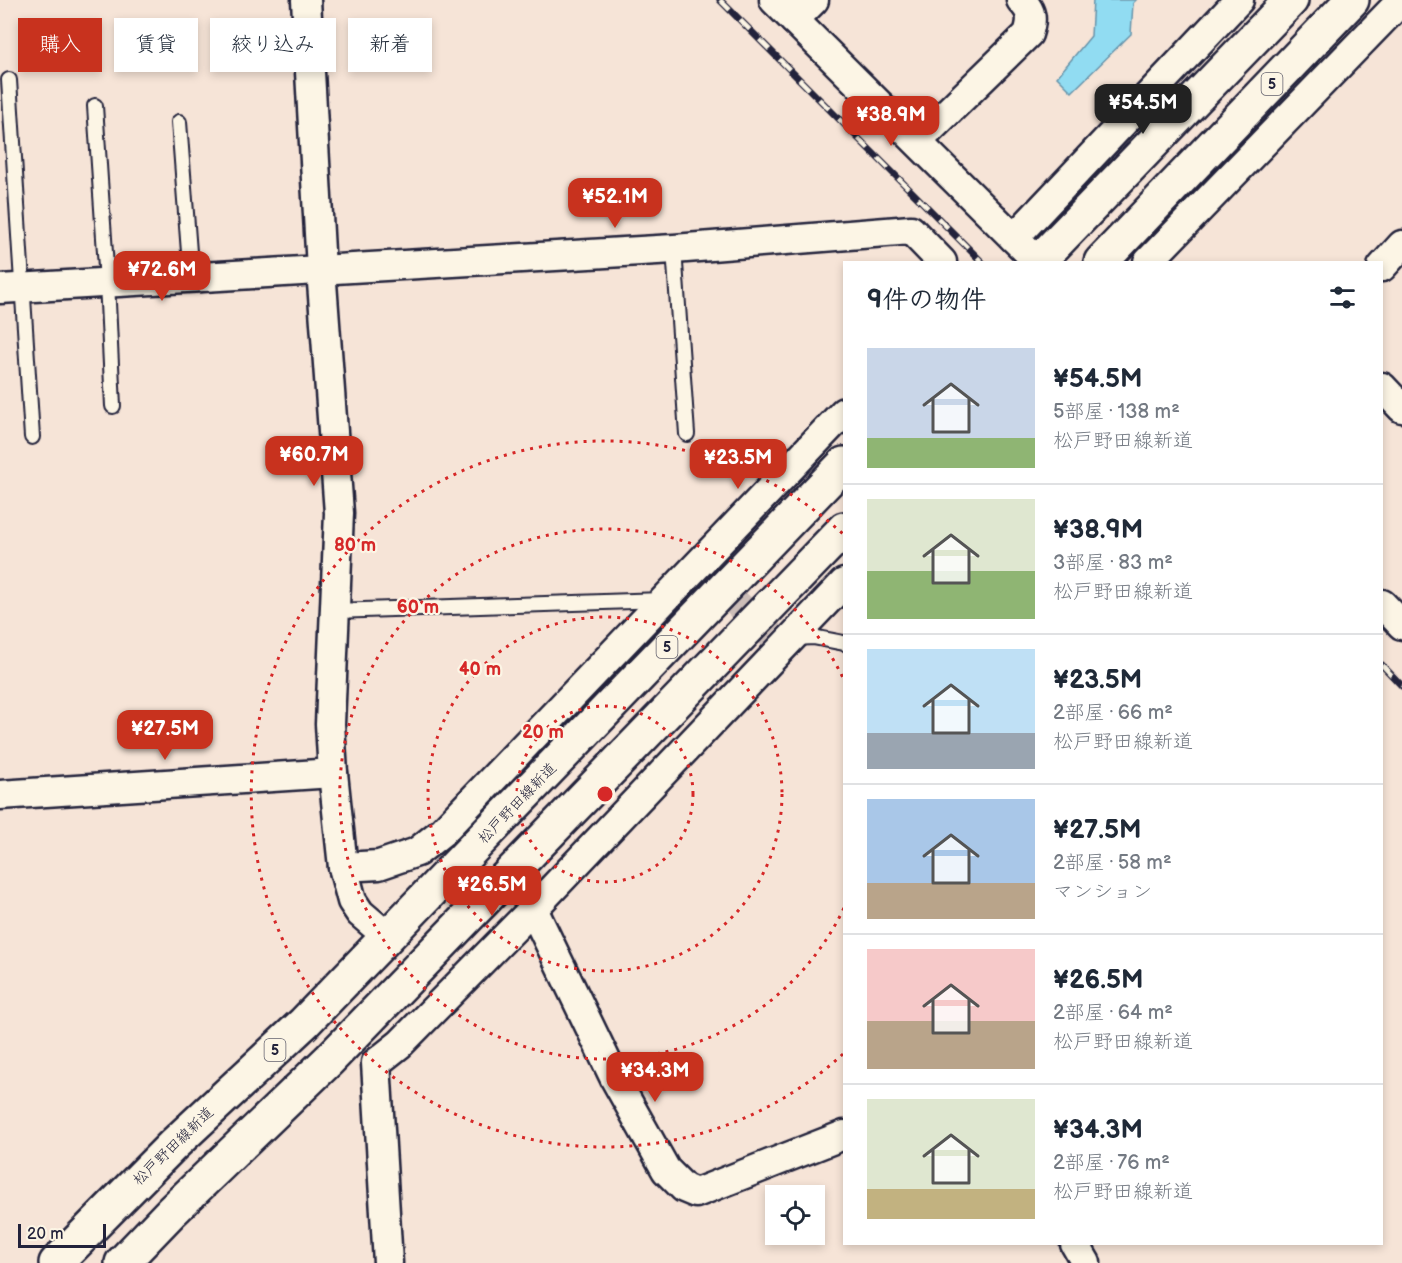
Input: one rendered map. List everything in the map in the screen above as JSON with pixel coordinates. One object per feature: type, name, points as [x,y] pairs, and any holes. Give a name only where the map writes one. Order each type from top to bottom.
[{"type":"main road","points":[[1039,261],[1291,0]]},
{"type":"main road","name":"5","points":[[1102,261],[1352,0]]},
{"type":"main road","name":"松戸野田線新道","points":[[56,1263],[173,1145],[304,1023],[843,465]]},
{"type":"main road","points":[[122,1263],[171,1212],[329,1060],[843,530]]},
{"type":"street","points":[[306,0],[321,269],[339,513],[330,724],[333,773],[343,867],[352,901],[360,913],[388,937]]},
{"type":"street","points":[[814,0],[784,10],[1037,261]]},
{"type":"street","points":[[918,141],[1028,34],[1032,22],[1030,9],[1021,0]]},
{"type":"street","points":[[1014,238],[1239,0]]},
{"type":"street","points":[[1149,261],[1402,0]]},
{"type":"street","points":[[11,288],[674,249],[911,230],[941,261]]},
{"type":"street","points":[[1383,266],[1402,245]]},
{"type":"street","points":[[1383,388],[1402,408]]},
{"type":"street","points":[[343,867],[379,865],[417,852],[442,832],[664,600],[701,571],[843,412]]},
{"type":"street","points":[[388,1263],[376,1063],[400,1044],[533,909],[781,640],[843,583]]},
{"type":"street","points":[[1383,605],[1402,625]]},
{"type":"street","points":[[0,795],[333,773]]},
{"type":"street","points":[[533,909],[615,1079],[666,1170],[684,1188],[696,1193],[843,1135]]},
{"type":"street","points":[[1076,1245],[1086,1263]]},
{"type":"lane","points":[[9,80],[11,288],[32,437]]},
{"type":"lane","points":[[95,105],[113,406]]},
{"type":"lane","points":[[179,122],[191,278]]},
{"type":"lane","points":[[674,249],[687,434]]},
{"type":"lane","points":[[334,611],[664,600]]},
{"type":"lane","points":[[781,640],[813,637],[843,643]]},
{"type":"water","points":[[1093,0],[1136,0],[1133,3],[1131,34],[1072,92],[1057,77],[1091,36]]},
{"type":"tunnel","points":[[705,574],[771,635]]},
{"type":"railway","points":[[720,0],[981,261]]},
{"type":"railway","points":[[1383,666],[1402,686]]}]
